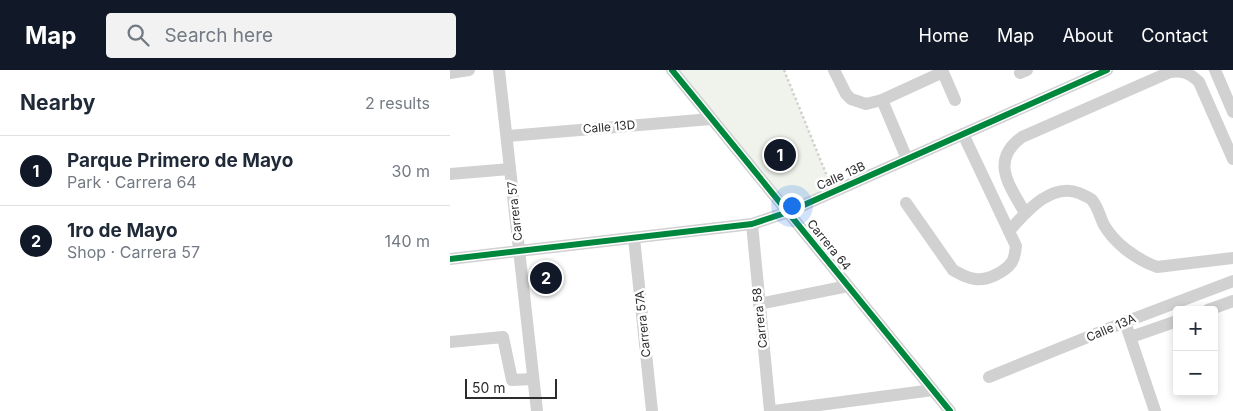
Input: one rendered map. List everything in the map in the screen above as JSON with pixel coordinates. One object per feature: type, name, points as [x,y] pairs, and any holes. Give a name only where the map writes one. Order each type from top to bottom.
[{"type":"street","points":[[450,73],[469,70]]},
{"type":"street","name":"Carrera 57","points":[[499,70],[537,411]]},
{"type":"street","name":"Carrera 64","points":[[672,70],[950,411]]},
{"type":"street","points":[[834,70],[846,94],[851,99],[866,104],[882,100],[942,71],[955,100]]},
{"type":"street","name":"Calle 13B","points":[[450,259],[752,224],[788,212],[1106,70]]},
{"type":"street","points":[[1215,70],[1233,112]]},
{"type":"street","points":[[1025,214],[1004,173],[1006,157],[1013,143],[1022,137],[1170,72],[1186,72],[1199,82],[1233,159]]},
{"type":"street","points":[[882,100],[907,158]]},
{"type":"street","name":"Calle 13D","points":[[507,136],[711,119]]},
{"type":"street","points":[[906,203],[953,270],[963,276],[986,280],[1006,268],[1012,262],[1016,246],[963,134]]},
{"type":"street","points":[[450,174],[510,169]]},
{"type":"street","points":[[1009,231],[1043,198],[1058,192],[1073,191],[1092,200],[1104,225],[1116,242],[1146,263],[1157,267],[1233,258]]},
{"type":"street","name":"Carrera 58","points":[[752,224],[770,411]]},
{"type":"street","name":"Carrera 57A","points":[[634,238],[652,411]]},
{"type":"street","name":"Calle 13A","points":[[989,377],[1233,281]]},
{"type":"street","points":[[759,304],[848,286]]},
{"type":"street","points":[[1218,306],[1233,301]]},
{"type":"street","points":[[1125,322],[1155,411]]},
{"type":"street","points":[[1131,337],[1173,322]]},
{"type":"street","points":[[450,342],[503,336],[512,380],[533,379]]},
{"type":"street","points":[[774,411],[933,390]]},
{"type":"path","points":[[784,70],[833,191]]},
{"type":"shaded area","points":[[672,70],[784,70],[833,191],[788,212]]},
{"type":"building","points":[[553,265],[556,289],[540,291],[537,267]]},
{"type":"cycle path","points":[[672,70],[950,411]]},
{"type":"cycle path","points":[[450,259],[752,224],[788,212],[1107,70]]},
{"type":"place","name":"Parque Primero de Mayo","points":[[780,155]]},
{"type":"place","name":"1ro de Mayo","points":[[546,278]]}]
